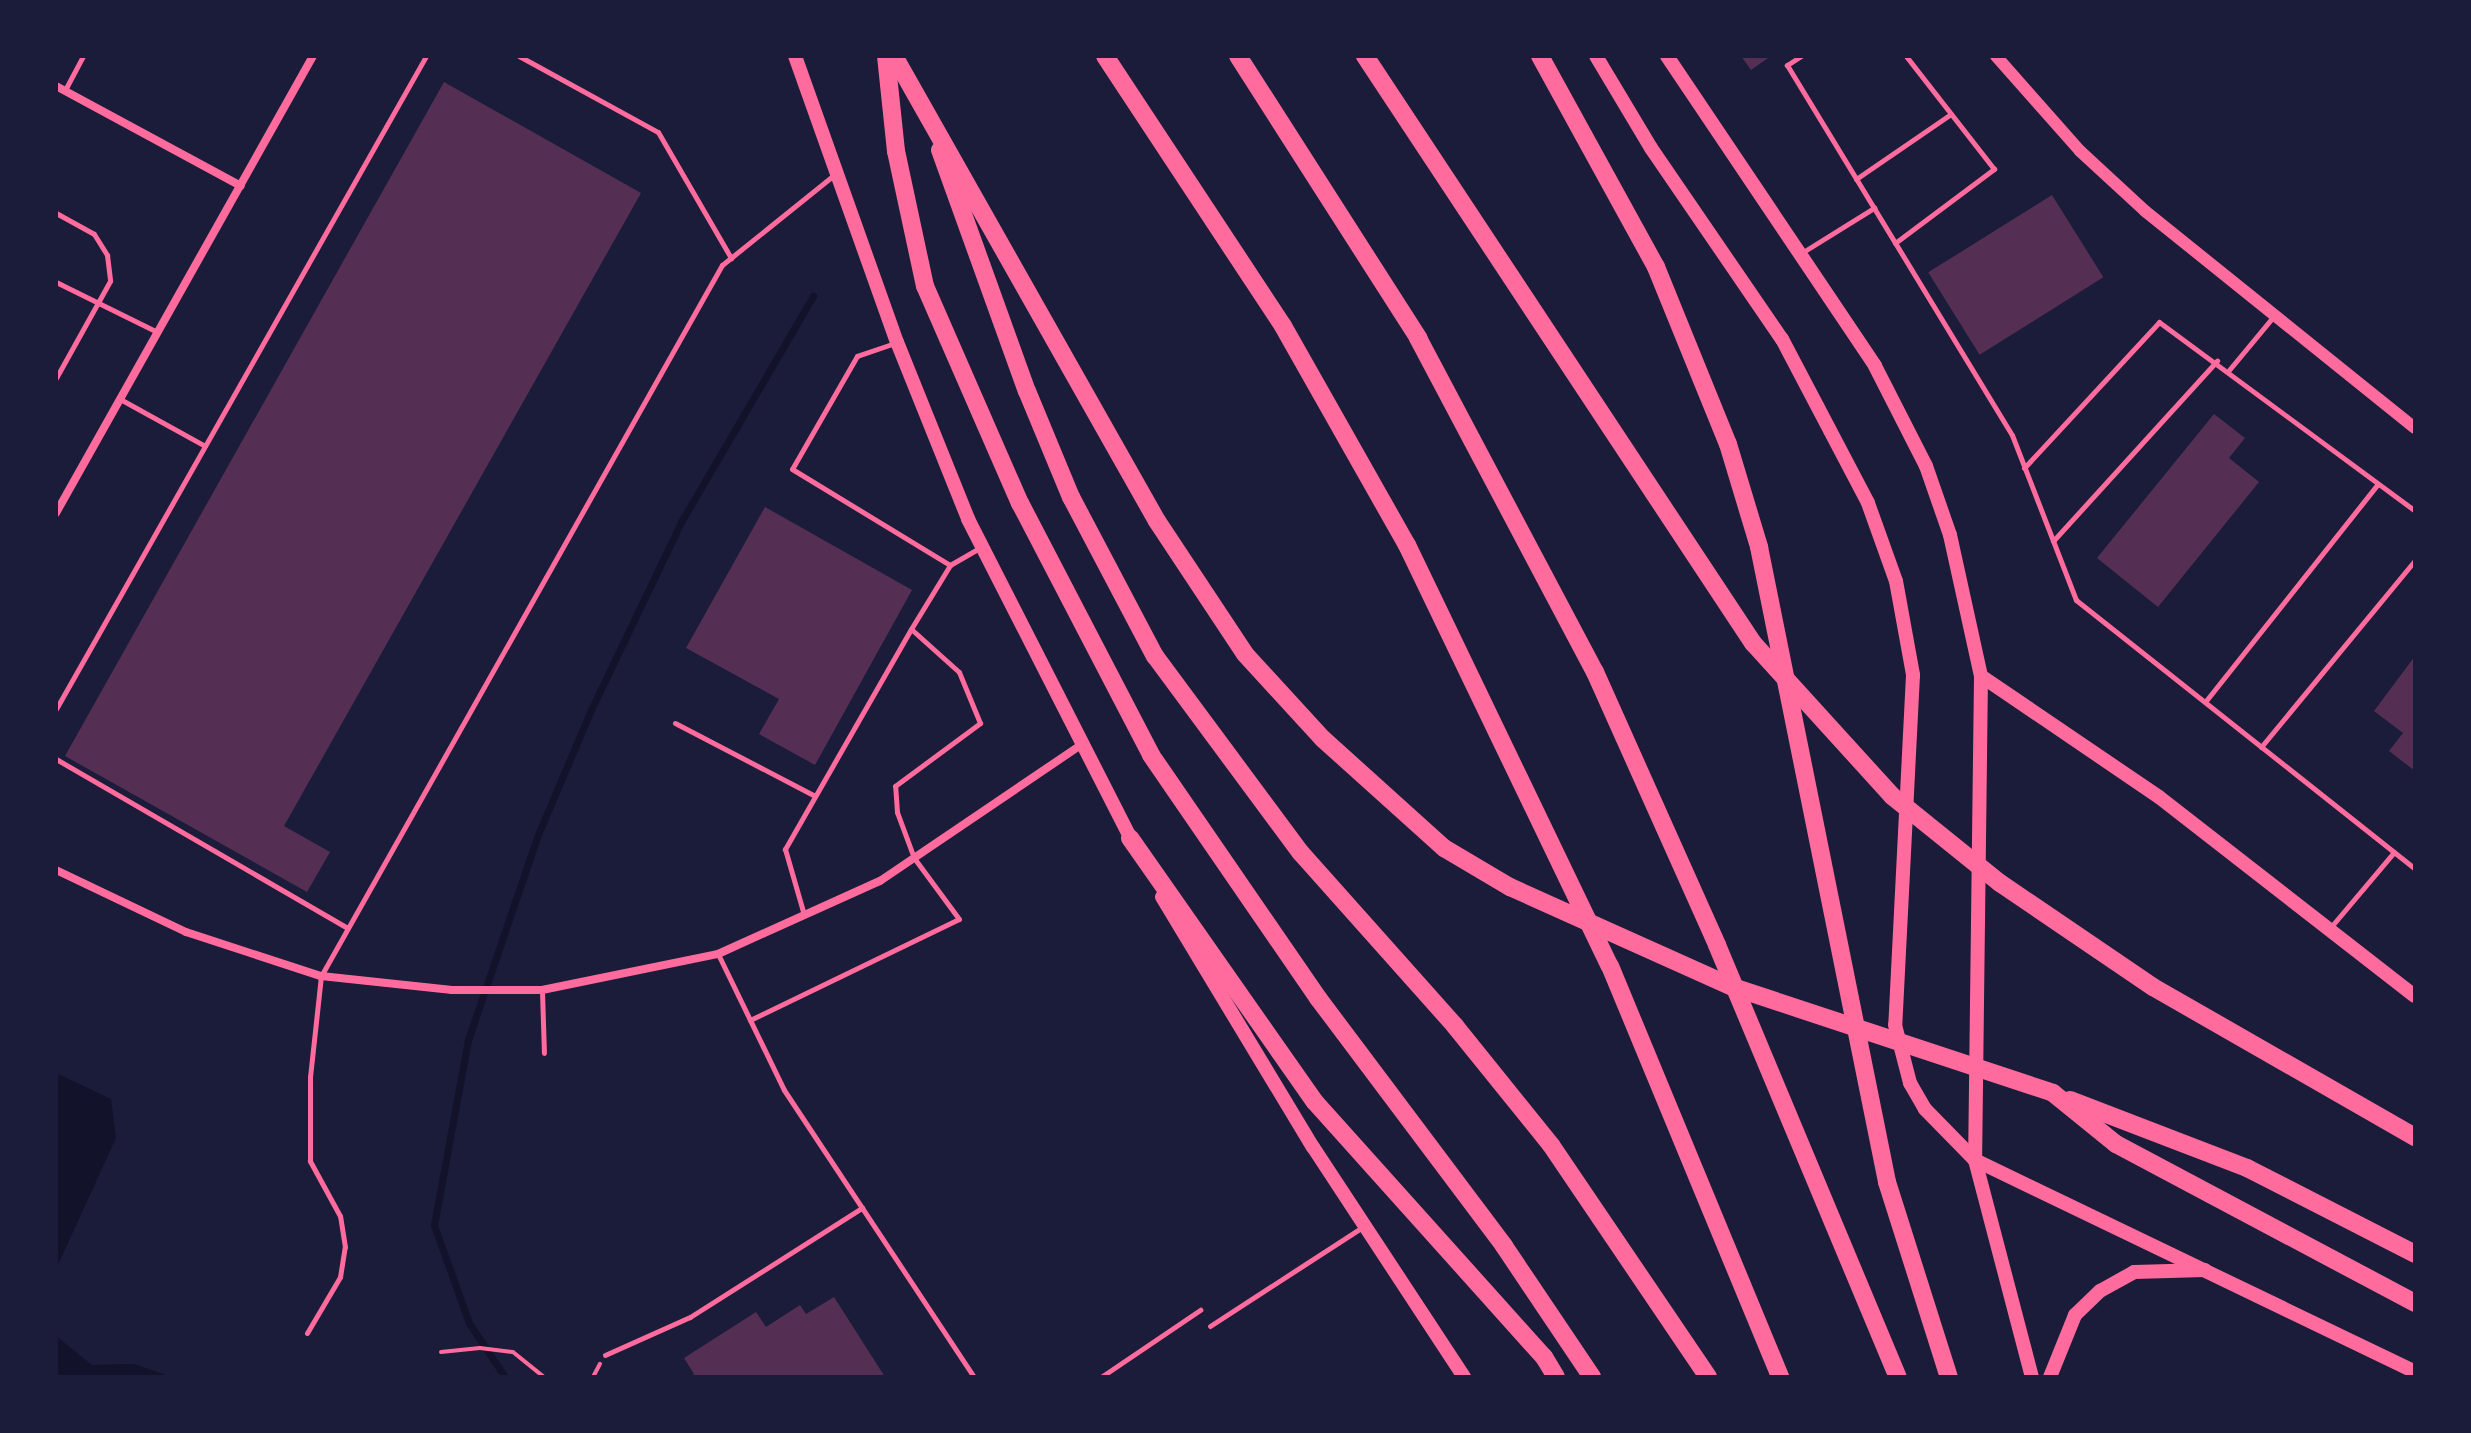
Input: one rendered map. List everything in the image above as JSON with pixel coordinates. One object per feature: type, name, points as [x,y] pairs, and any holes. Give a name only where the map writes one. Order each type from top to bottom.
[{"type":"highway","points":[[886,56],[896,151],[925,286],[1020,503],[1151,755],[1318,998],[1504,1246],[1592,1377]]},
{"type":"highway","points":[[894,56],[1157,521],[1245,654],[1323,739],[1444,848],[1510,887],[1733,987],[2053,1093],[2247,1168],[2332,1207],[2415,1254]]},
{"type":"highway","points":[[1105,56],[1283,326],[1407,545],[1610,966],[1780,1377]]},
{"type":"highway","points":[[1238,56],[1418,338],[1595,672],[1711,931],[1898,1377]]},
{"type":"highway","points":[[1365,56],[1753,643],[1892,796],[2000,883],[2213,1024],[2415,1137]]},
{"type":"highway","points":[[1540,56],[1656,267],[1728,444],[1759,547],[1887,1182],[1949,1377]]},
{"type":"highway","points":[[924,106],[1032,405],[1071,497],[1155,656],[1301,853],[1455,1026],[1551,1145],[1708,1377]]},
{"type":"highway","points":[[1130,838],[1315,1102],[1544,1357],[1556,1377]]},
{"type":"highway","points":[[2053,1093],[2116,1144],[2415,1303]]},
{"type":"main road","points":[[795,56],[897,342],[981,547],[1081,745],[1198,961],[1464,1377]]},
{"type":"main road","points":[[1596,56],[1651,148],[1782,339],[1862,490],[1896,581],[1913,675],[1895,1025],[1910,1083],[1925,1109],[1975,1160],[2211,1270],[2415,1372]]},
{"type":"main road","points":[[1667,56],[1797,255],[1875,366],[1926,466],[1950,535],[1981,676],[1975,1160],[2032,1377]]},
{"type":"main road","points":[[1981,676],[2109,760],[2415,996]]},
{"type":"main road","points":[[2050,1377],[2075,1315],[2100,1291],[2134,1272],[2211,1270]]},
{"type":"street","points":[[56,513],[313,56]]},
{"type":"street","points":[[1996,56],[2080,151],[2273,317],[2415,428]]},
{"type":"street","points":[[60,88],[241,186]]},
{"type":"street","points":[[56,870],[186,932],[321,976],[452,990],[542,990],[718,954],[880,881],[1081,745]]},
{"type":"lane","points":[[60,88],[83,56]]},
{"type":"lane","points":[[56,709],[426,56]]},
{"type":"lane","points":[[519,56],[658,132],[731,258]]},
{"type":"lane","points":[[1801,56],[1787,65],[2012,435],[2076,600],[2415,869]]},
{"type":"lane","points":[[1895,243],[1994,169],[1906,56]]},
{"type":"lane","points":[[1856,179],[1951,114]]},
{"type":"lane","points":[[307,1333],[340,1277],[345,1247],[340,1216],[310,1161],[310,1077],[321,976],[722,265],[837,173]]},
{"type":"lane","points":[[1797,255],[1874,208]]},
{"type":"lane","points":[[56,213],[94,234],[107,255],[110,281],[56,378]]},
{"type":"lane","points":[[56,282],[97,305],[158,332]]},
{"type":"lane","points":[[2229,370],[2273,317]]},
{"type":"lane","points":[[2024,468],[2159,322],[2217,361],[2412,510],[2415,501]]},
{"type":"lane","points":[[897,342],[857,356],[792,469],[950,565]]},
{"type":"lane","points":[[2053,541],[2217,361]]},
{"type":"lane","points":[[120,399],[205,446]]},
{"type":"lane","points":[[2205,702],[2378,484]]},
{"type":"lane","points":[[804,915],[785,849],[950,565],[981,547]]},
{"type":"lane","points":[[2261,747],[2415,560]]},
{"type":"lane","points":[[750,1020],[959,919],[914,858],[897,812],[895,786],[980,723],[959,672],[911,629]]},
{"type":"lane","points":[[675,723],[815,796]]},
{"type":"lane","points":[[56,759],[348,928]]},
{"type":"lane","points":[[2330,929],[2394,852]]},
{"type":"lane","points":[[718,954],[784,1090],[974,1377]]},
{"type":"lane","points":[[542,990],[544,1053]]},
{"type":"lane","points":[[605,1355],[690,1317],[862,1208]]},
{"type":"lane","points":[[1210,1326],[1365,1225]]},
{"type":"lane","points":[[1101,1377],[1200,1310]]},
{"type":"path","points":[[441,1352],[480,1348],[498,1350],[532,1364],[544,1377]]},
{"type":"shaded area","points":[[56,1073],[111,1099],[116,1138],[56,1269]]},
{"type":"shaded area","points":[[56,1336],[92,1365],[134,1364],[172,1377],[56,1377]]},
{"type":"building","points":[[1741,56],[1771,56],[1751,70]]},
{"type":"building","points":[[444,82],[641,193],[284,826],[330,852],[307,892],[65,756]]},
{"type":"building","points":[[2052,195],[2103,277],[1980,355],[1928,272]]},
{"type":"building","points":[[2214,414],[2245,438],[2229,458],[2259,482],[2158,607],[2097,558]]},
{"type":"building","points":[[765,507],[912,590],[815,765],[759,734],[779,699],[686,648]]},
{"type":"building","points":[[2415,656],[2415,771],[2389,751],[2403,733],[2374,711]]},
{"type":"building","points":[[834,1297],[885,1377],[689,1377],[694,1374],[684,1358],[756,1312],[766,1327],[800,1305],[806,1314]]},
{"type":"waterway","points":[[505,1377],[469,1323],[434,1225],[468,1040],[537,837],[590,712],[681,522],[813,296]]}]
